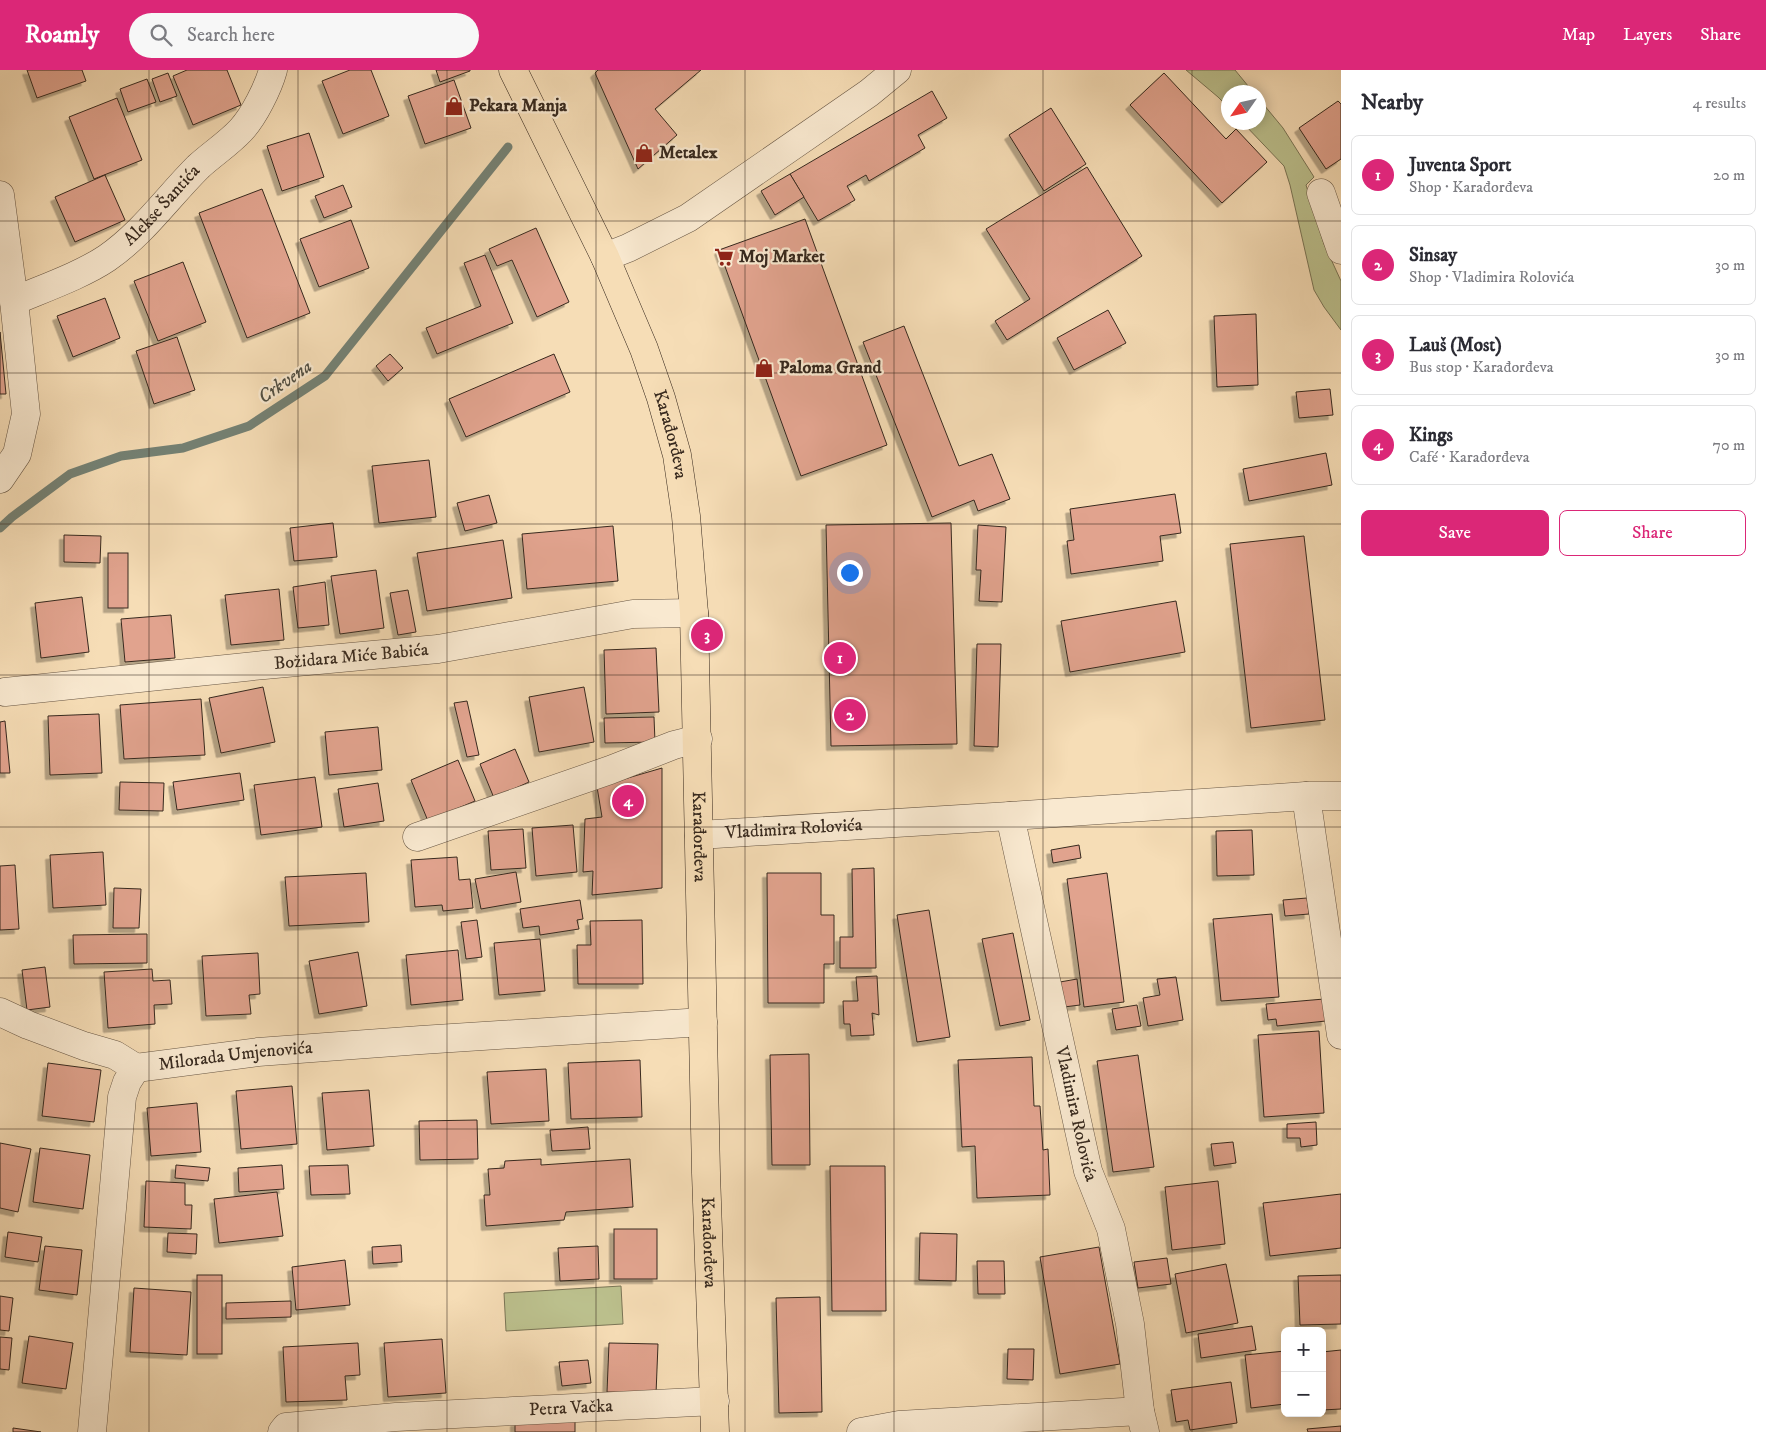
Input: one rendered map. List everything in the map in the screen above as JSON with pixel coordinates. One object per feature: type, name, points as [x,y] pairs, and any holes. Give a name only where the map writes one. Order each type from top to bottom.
[{"type":"main road","name":"Karađorđeva","points":[[513,70],[605,257],[644,349],[661,398],[677,455],[686,516],[694,613],[706,1173],[715,1432]]},
{"type":"street","name":"Alekse Šantića","points":[[14,301],[99,263],[129,242],[152,220],[198,167],[242,130],[252,116],[271,79],[273,70]]},
{"type":"street","points":[[605,257],[628,248],[688,218],[869,93],[897,70]]},
{"type":"street","points":[[1321,193],[1341,250]]},
{"type":"street","points":[[0,195],[26,414],[17,454],[0,479]]},
{"type":"street","name":"Božidara Miće Babića","points":[[5,692],[264,664],[438,649],[632,614],[694,613]]},
{"type":"street","points":[[417,837],[610,770],[674,745],[698,739]]},
{"type":"street","points":[[1306,796],[1341,1035]]},
{"type":"street","name":"Vladimira Rolovića","points":[[699,834],[1306,796],[1341,796]]},
{"type":"street","name":"Vladimira Rolovića","points":[[861,1432],[899,1425],[1143,1421],[1130,1324],[1111,1229],[1088,1171],[1010,816]]},
{"type":"street","points":[[0,1012],[28,1025],[84,1046],[115,1055],[136,1068]]},
{"type":"street","name":"Milorada Umjenovića","points":[[92,1432],[122,1097],[127,1082],[136,1068],[258,1052],[703,1022]]},
{"type":"street","name":"Petra Vačka","points":[[282,1432],[286,1427],[396,1417],[715,1401]]},
{"type":"green space","points":[[1186,70],[1235,70],[1247,85],[1221,85],[1221,100]]},
{"type":"green space","points":[[1266,107],[1283,128],[1314,177],[1306,185],[1324,244],[1341,281],[1341,330],[1314,290],[1284,166],[1250,130],[1266,130]]},
{"type":"green space","points":[[621,1286],[623,1324],[506,1331],[504,1293]]},
{"type":"building","points":[[27,70],[82,70],[86,81],[37,98]]},
{"type":"building","points":[[187,70],[227,70],[241,105],[193,125],[173,76]]},
{"type":"building","points":[[350,70],[371,70],[389,116],[343,134],[322,81]]},
{"type":"building","points":[[436,70],[470,70],[470,71],[440,82]]},
{"type":"building","points":[[598,70],[701,70],[655,109],[677,135],[638,169],[595,73]]},
{"type":"building","points":[[168,73],[177,96],[160,102],[152,79]]},
{"type":"building","points":[[1164,73],[1226,139],[1237,130],[1267,162],[1222,203],[1130,105]]},
{"type":"building","points":[[147,79],[156,102],[128,112],[120,89]]},
{"type":"building","points":[[454,80],[471,128],[425,144],[408,96]]},
{"type":"building","points":[[932,91],[947,118],[918,135],[925,148],[869,181],[866,175],[847,186],[855,200],[818,221],[790,174]]},
{"type":"building","points":[[117,98],[142,160],[94,179],[69,117]]},
{"type":"building","points":[[1338,101],[1341,104],[1341,159],[1326,169],[1299,128]]},
{"type":"building","points":[[1051,108],[1086,164],[1044,191],[1009,135]]},
{"type":"building","points":[[309,133],[324,177],[282,191],[267,146]]},
{"type":"building","points":[[1087,167],[1142,256],[1007,340],[995,321],[1030,299],[986,229]]},
{"type":"building","points":[[790,174],[804,197],[775,215],[761,191]]},
{"type":"building","points":[[105,175],[125,220],[75,242],[55,197]]},
{"type":"building","points":[[343,185],[352,207],[324,218],[315,196]]},
{"type":"building","points":[[262,189],[310,313],[247,338],[199,213]]},
{"type":"building","points":[[805,219],[887,445],[801,476],[719,250]]},
{"type":"building","points":[[351,220],[369,268],[319,287],[300,239]]},
{"type":"building","points":[[536,228],[569,302],[537,317],[512,260],[497,266],[489,249]]},
{"type":"building","points":[[485,255],[513,323],[437,354],[426,328],[481,306],[464,263]]},
{"type":"building","points":[[183,262],[206,322],[158,341],[134,281]]},
{"type":"building","points":[[105,298],[120,338],[73,357],[57,316]]},
{"type":"building","points":[[1108,310],[1126,343],[1074,370],[1057,338]]},
{"type":"building","points":[[1256,314],[1258,385],[1217,387],[1214,316]]},
{"type":"building","points":[[904,326],[959,466],[992,454],[1010,499],[978,511],[974,500],[932,517],[863,342]]},
{"type":"building","points":[[0,332],[6,394],[0,394]]},
{"type":"building","points":[[177,337],[195,390],[154,404],[136,351]]},
{"type":"building","points":[[390,354],[403,368],[388,381],[376,366]]},
{"type":"building","points":[[554,354],[570,392],[466,437],[449,399]]},
{"type":"building","points":[[1330,389],[1333,415],[1299,418],[1296,392]]},
{"type":"building","points":[[1326,453],[1332,485],[1249,501],[1243,469]]},
{"type":"building","points":[[429,460],[436,517],[379,523],[372,466]]},
{"type":"building","points":[[1175,494],[1181,533],[1160,536],[1163,561],[1071,574],[1067,541],[1074,540],[1070,509]]},
{"type":"building","points":[[489,495],[497,523],[465,531],[457,503]]},
{"type":"building","points":[[333,523],[337,557],[294,561],[290,528]]},
{"type":"building","points":[[951,523],[957,744],[831,746],[826,525]]},
{"type":"building","points":[[978,525],[1006,527],[1002,602],[979,601],[981,570],[976,570]]},
{"type":"building","points":[[613,526],[618,581],[527,589],[522,534]]},
{"type":"building","points":[[64,535],[101,536],[100,563],[64,562]]},
{"type":"building","points":[[1304,536],[1325,720],[1251,728],[1230,544]]},
{"type":"building","points":[[503,540],[512,598],[427,611],[417,553]]},
{"type":"building","points":[[108,553],[128,553],[128,608],[108,608]]},
{"type":"building","points":[[376,570],[384,628],[340,634],[331,576]]},
{"type":"building","points":[[325,582],[329,625],[298,628],[293,587]]},
{"type":"building","points":[[279,589],[284,640],[231,645],[225,595]]},
{"type":"building","points":[[408,590],[416,632],[398,635],[390,593]]},
{"type":"building","points":[[82,597],[89,652],[41,658],[35,603]]},
{"type":"building","points":[[1176,601],[1185,652],[1070,672],[1061,621]]},
{"type":"building","points":[[171,615],[175,658],[125,662],[121,619]]},
{"type":"building","points":[[977,644],[1001,644],[998,747],[974,746]]},
{"type":"building","points":[[656,648],[659,712],[606,714],[604,650]]},
{"type":"building","points":[[263,687],[275,742],[221,753],[209,698]]},
{"type":"building","points":[[584,687],[594,742],[539,752],[529,697]]},
{"type":"building","points":[[201,699],[205,755],[124,759],[120,705]]},
{"type":"building","points":[[467,701],[479,755],[467,757],[454,703]]},
{"type":"building","points":[[99,714],[102,773],[50,775],[48,716]]},
{"type":"building","points":[[654,717],[655,742],[605,743],[604,718]]},
{"type":"building","points":[[5,721],[10,773],[0,773],[0,722]]},
{"type":"building","points":[[378,727],[382,770],[329,775],[325,732]]},
{"type":"building","points":[[515,749],[529,782],[494,798],[480,764]]},
{"type":"building","points":[[458,760],[475,801],[428,821],[411,780]]},
{"type":"building","points":[[662,768],[662,888],[592,895],[593,871],[583,872],[585,819],[602,817],[597,787]]},
{"type":"building","points":[[240,773],[244,800],[177,810],[173,782]]},
{"type":"building","points":[[315,777],[322,827],[261,835],[254,785]]},
{"type":"building","points":[[120,782],[164,783],[163,811],[119,810]]},
{"type":"building","points":[[378,783],[384,821],[344,827],[338,789]]},
{"type":"building","points":[[573,825],[577,872],[536,876],[532,828]]},
{"type":"building","points":[[523,829],[526,868],[491,870],[488,831]]},
{"type":"building","points":[[1252,830],[1254,875],[1217,876],[1216,831]]},
{"type":"building","points":[[1079,845],[1081,858],[1053,863],[1051,850]]},
{"type":"building","points":[[103,852],[106,905],[53,908],[50,855]]},
{"type":"building","points":[[457,857],[459,880],[470,879],[473,908],[443,911],[442,905],[415,907],[411,860]]},
{"type":"building","points":[[15,865],[19,929],[0,930],[0,866]]},
{"type":"building","points":[[874,868],[876,968],[840,968],[840,937],[853,937],[852,869]]},
{"type":"building","points":[[516,872],[521,902],[481,909],[475,879]]},
{"type":"building","points":[[366,873],[369,922],[289,926],[285,877]]},
{"type":"building","points":[[767,873],[821,873],[821,915],[834,915],[834,964],[824,964],[824,1003],[768,1003]]},
{"type":"building","points":[[1107,873],[1124,1002],[1084,1007],[1067,879]]},
{"type":"building","points":[[114,888],[141,889],[139,928],[113,928]]},
{"type":"building","points":[[1307,898],[1309,914],[1285,916],[1283,900]]},
{"type":"building","points":[[580,900],[583,919],[577,920],[579,929],[540,935],[539,926],[523,928],[520,909]]},
{"type":"building","points":[[929,910],[950,1037],[917,1042],[897,915]]},
{"type":"building","points":[[1272,914],[1279,997],[1221,1001],[1213,919]]},
{"type":"building","points":[[477,920],[482,957],[466,959],[461,922]]},
{"type":"building","points":[[642,920],[643,984],[578,984],[577,945],[591,945],[590,921]]},
{"type":"building","points":[[1013,933],[1030,1020],[1000,1026],[982,939]]},
{"type":"building","points":[[147,934],[147,963],[74,964],[73,935]]},
{"type":"building","points":[[540,939],[545,991],[499,995],[494,943]]},
{"type":"building","points":[[458,950],[463,1000],[411,1005],[406,955]]},
{"type":"building","points":[[358,952],[367,1006],[319,1014],[309,961]]},
{"type":"building","points":[[258,953],[260,994],[249,995],[251,1014],[206,1016],[202,956]]},
{"type":"building","points":[[45,967],[50,1007],[27,1010],[22,970]]},
{"type":"building","points":[[152,969],[153,981],[170,980],[172,1004],[154,1005],[155,1024],[108,1028],[104,972]]},
{"type":"building","points":[[877,976],[879,1015],[872,1013],[874,1035],[851,1036],[850,1024],[844,1024],[843,1001],[858,1001],[856,977]]},
{"type":"building","points":[[1176,977],[1183,1020],[1148,1026],[1143,998],[1160,995],[1157,979]]},
{"type":"building","points":[[1077,979],[1080,1005],[1064,1007],[1060,982]]},
{"type":"building","points":[[1324,999],[1326,1021],[1277,1026],[1276,1019],[1268,1020],[1266,1004]]},
{"type":"building","points":[[1137,1005],[1141,1026],[1116,1030],[1112,1009]]},
{"type":"building","points":[[1319,1031],[1324,1113],[1264,1117],[1258,1035]]},
{"type":"building","points":[[809,1054],[810,1165],[772,1165],[770,1055]]},
{"type":"building","points":[[1138,1055],[1154,1167],[1113,1172],[1097,1061]]},
{"type":"building","points":[[1032,1057],[1034,1106],[1040,1106],[1043,1150],[1048,1149],[1050,1195],[977,1198],[975,1146],[962,1147],[958,1060]]},
{"type":"building","points":[[640,1060],[642,1117],[571,1119],[568,1063]]},
{"type":"building","points":[[48,1063],[101,1070],[94,1122],[42,1116]]},
{"type":"building","points":[[546,1069],[549,1121],[491,1124],[487,1072]]},
{"type":"building","points":[[292,1086],[297,1144],[241,1149],[236,1091]]},
{"type":"building","points":[[369,1090],[374,1146],[327,1150],[322,1093]]},
{"type":"building","points":[[197,1103],[201,1152],[151,1156],[147,1108]]},
{"type":"building","points":[[477,1120],[478,1159],[420,1160],[419,1121]]},
{"type":"building","points":[[1316,1122],[1317,1145],[1301,1147],[1300,1138],[1287,1138],[1287,1124]]},
{"type":"building","points":[[588,1127],[590,1149],[552,1151],[550,1130]]},
{"type":"building","points":[[1233,1142],[1236,1163],[1214,1166],[1211,1144]]},
{"type":"building","points":[[0,1143],[31,1149],[18,1212],[0,1208]]},
{"type":"building","points":[[40,1148],[90,1155],[83,1209],[33,1202]]},
{"type":"building","points":[[541,1159],[541,1165],[630,1159],[633,1207],[566,1212],[564,1220],[486,1226],[484,1195],[490,1195],[488,1169],[504,1168],[505,1161]]},
{"type":"building","points":[[176,1165],[210,1168],[208,1181],[175,1178]]},
{"type":"building","points":[[282,1165],[284,1189],[239,1192],[238,1168]]},
{"type":"building","points":[[348,1165],[350,1194],[311,1195],[309,1166]]},
{"type":"building","points":[[830,1166],[885,1166],[886,1311],[832,1311]]},
{"type":"building","points":[[146,1181],[185,1183],[185,1205],[192,1205],[191,1229],[144,1227]]},
{"type":"building","points":[[1218,1181],[1225,1244],[1172,1250],[1165,1187]]},
{"type":"building","points":[[277,1192],[283,1236],[219,1243],[214,1199]]},
{"type":"building","points":[[1341,1194],[1341,1248],[1270,1256],[1263,1203]]},
{"type":"building","points":[[614,1229],[657,1229],[657,1279],[614,1279]]},
{"type":"building","points":[[8,1232],[42,1237],[38,1262],[5,1257]]},
{"type":"building","points":[[168,1233],[197,1234],[196,1254],[167,1252]]},
{"type":"building","points":[[920,1233],[957,1234],[956,1281],[919,1280]]},
{"type":"building","points":[[401,1245],[402,1262],[373,1264],[372,1247]]},
{"type":"building","points":[[45,1246],[82,1250],[77,1295],[39,1290]]},
{"type":"building","points":[[598,1246],[599,1279],[560,1281],[558,1248]]},
{"type":"building","points":[[1099,1247],[1120,1364],[1060,1374],[1040,1257]]},
{"type":"building","points":[[1167,1258],[1171,1284],[1138,1288],[1134,1262]]},
{"type":"building","points":[[345,1260],[350,1305],[296,1310],[292,1267]]},
{"type":"building","points":[[977,1261],[1004,1261],[1005,1294],[978,1294]]},
{"type":"building","points":[[1226,1264],[1238,1323],[1186,1333],[1175,1274]]},
{"type":"building","points":[[197,1275],[222,1275],[222,1354],[197,1354]]},
{"type":"building","points":[[1341,1275],[1341,1324],[1300,1325],[1298,1276]]},
{"type":"building","points":[[134,1288],[191,1292],[187,1355],[130,1352]]},
{"type":"building","points":[[0,1296],[13,1298],[9,1331],[0,1330]]},
{"type":"building","points":[[820,1297],[822,1412],[779,1413],[776,1298]]},
{"type":"building","points":[[291,1301],[291,1317],[226,1319],[226,1303]]},
{"type":"building","points":[[1252,1326],[1256,1350],[1201,1358],[1198,1334]]},
{"type":"building","points":[[29,1336],[73,1343],[66,1389],[22,1383]]},
{"type":"building","points":[[0,1337],[12,1338],[9,1370],[0,1369]]},
{"type":"building","points":[[442,1339],[446,1393],[388,1397],[384,1343]]},
{"type":"building","points":[[358,1343],[360,1375],[345,1376],[347,1400],[286,1402],[283,1347]]},
{"type":"building","points":[[609,1343],[658,1344],[656,1394],[607,1392]]},
{"type":"building","points":[[1008,1349],[1034,1349],[1033,1380],[1007,1379]]},
{"type":"building","points":[[1341,1350],[1341,1409],[1326,1410],[1326,1352]]},
{"type":"building","points":[[1281,1351],[1281,1404],[1251,1408],[1245,1355]]},
{"type":"building","points":[[588,1360],[591,1383],[562,1386],[559,1362]]},
{"type":"building","points":[[1231,1382],[1237,1423],[1190,1430],[1188,1420],[1176,1422],[1171,1390]]},
{"type":"building","points":[[575,1420],[575,1432],[515,1432],[515,1422]]},
{"type":"building","points":[[1341,1426],[1341,1432],[1308,1432],[1307,1429]]},
{"type":"building","points":[[13,1428],[41,1432],[13,1432]]},
{"type":"waterway","name":"Crkvena","points":[[0,528],[70,474],[121,456],[183,448],[249,426],[325,376],[508,147]]},
{"type":"place","name":"Pekara Manja","points":[[454,106]]},
{"type":"place","name":"Metalex","points":[[644,153]]},
{"type":"place","name":"Moj Market","points":[[724,257]]},
{"type":"place","name":"Paloma Grand","points":[[764,368]]},
{"type":"place","name":"Lauš (Most)","points":[[707,635]]},
{"type":"place","name":"Juventa Sport","points":[[840,658]]},
{"type":"place","name":"Sinsay","points":[[850,715]]},
{"type":"place","name":"Kings","points":[[628,801]]}]
